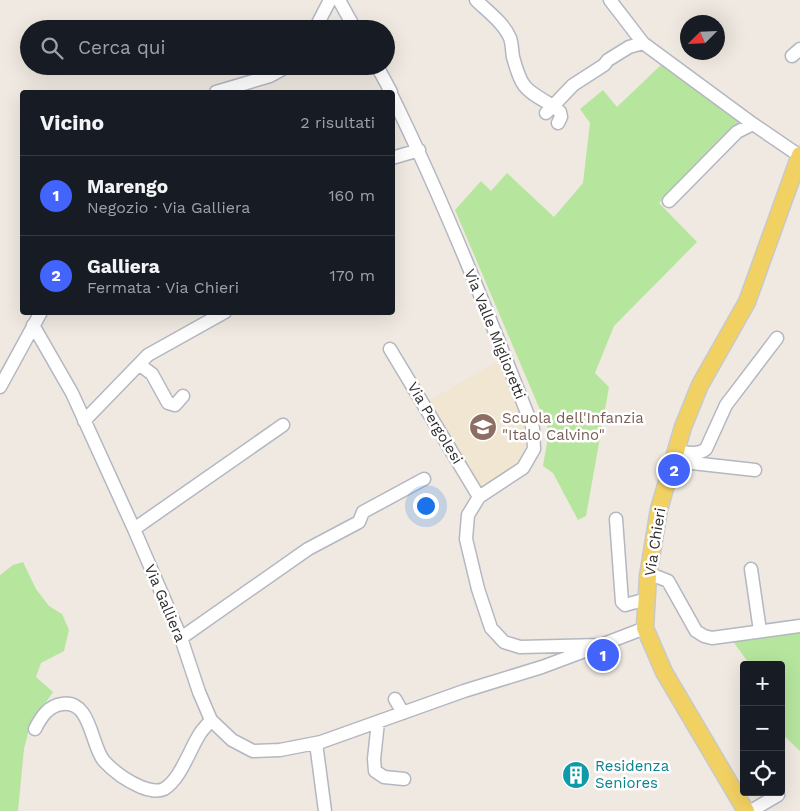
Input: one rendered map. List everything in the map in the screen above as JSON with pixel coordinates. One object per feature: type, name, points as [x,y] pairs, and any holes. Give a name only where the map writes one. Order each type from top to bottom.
[{"type":"main road","name":"Via Chieri","points":[[746,811],[664,672],[645,628],[648,576],[659,509],[684,426],[700,385],[747,302],[797,175],[800,155]]},
{"type":"street","points":[[320,20],[330,0]]},
{"type":"street","points":[[339,0],[350,20]]},
{"type":"street","points":[[476,0],[505,29],[511,39],[518,74],[523,86],[550,110],[560,112],[562,117],[558,123]]},
{"type":"street","points":[[610,0],[643,42],[753,124],[800,155]]},
{"type":"street","points":[[550,110],[573,86],[604,65],[608,60],[629,47],[643,42]]},
{"type":"street","points":[[223,90],[272,75]]},
{"type":"street","name":"Via Valle Miglioretti","points":[[382,75],[390,90]]},
{"type":"street","name":"Via Valle Miglioretti","points":[[395,100],[419,150],[533,428],[534,449],[523,468],[479,497],[468,515],[466,539],[478,589],[491,628],[504,642],[520,647],[601,645],[645,628]]},
{"type":"street","points":[[669,201],[737,132],[753,124]]},
{"type":"street","points":[[395,157],[419,150]]},
{"type":"street","points":[[0,387],[39,315]]},
{"type":"street","points":[[84,421],[148,355],[220,315]]},
{"type":"street","name":"Via Galliera","points":[[34,325],[72,393],[134,529],[181,638],[199,692],[211,720],[232,740],[253,750],[280,750],[316,743],[464,691],[542,667],[601,645]]},
{"type":"street","points":[[675,456],[702,452],[706,449],[726,405],[777,338]]},
{"type":"street","name":"Via Pergolesi","points":[[390,349],[479,497]]},
{"type":"street","points":[[140,365],[152,374],[168,403],[175,404],[183,396]]},
{"type":"street","points":[[134,529],[283,425]]},
{"type":"street","points":[[675,456],[755,470]]},
{"type":"street","points":[[181,638],[308,550],[359,522],[363,512],[424,479]]},
{"type":"street","points":[[616,519],[622,602],[625,605],[647,599]]},
{"type":"street","points":[[750,569],[760,631]]},
{"type":"street","points":[[648,576],[668,581],[696,631],[704,636],[712,638],[800,626]]},
{"type":"street","points":[[395,699],[403,713]]},
{"type":"street","points":[[35,729],[42,716],[53,707],[64,703],[77,707],[85,715],[103,760],[127,781],[148,790],[162,790],[173,782],[201,732],[211,720]]},
{"type":"street","points":[[378,722],[374,759],[375,771],[384,776],[404,779]]},
{"type":"street","points":[[316,743],[326,811]]},
{"type":"street","points":[[751,811],[776,796]]},
{"type":"shaded area","name":"Scuola dell'Infanzia \"Italo Calvino\"","points":[[498,361],[526,434],[526,446],[522,458],[514,468],[481,489],[428,401]]},
{"type":"green space","points":[[663,63],[741,120],[659,203],[697,242],[614,326],[595,373],[609,387],[586,516],[578,520],[553,473],[543,466],[549,431],[455,210],[481,181],[491,191],[507,173],[554,217],[583,183],[590,123],[580,109],[603,90],[617,107]]},
{"type":"green space","points":[[23,562],[36,589],[49,606],[62,614],[69,630],[64,651],[41,663],[36,677],[53,692],[30,725],[24,749],[18,811],[0,811],[0,575],[13,565]]},
{"type":"green space","points":[[800,632],[800,751],[785,737],[785,661],[747,661],[732,640]]},
{"type":"place","name":"Scuola dell'Infanzia \"Italo Calvino\"","points":[[483,427]]},
{"type":"place","name":"Galliera","points":[[674,470]]},
{"type":"place","name":"Marengo","points":[[603,655]]},
{"type":"place","name":"Residenza Seniores","points":[[576,775]]}]
